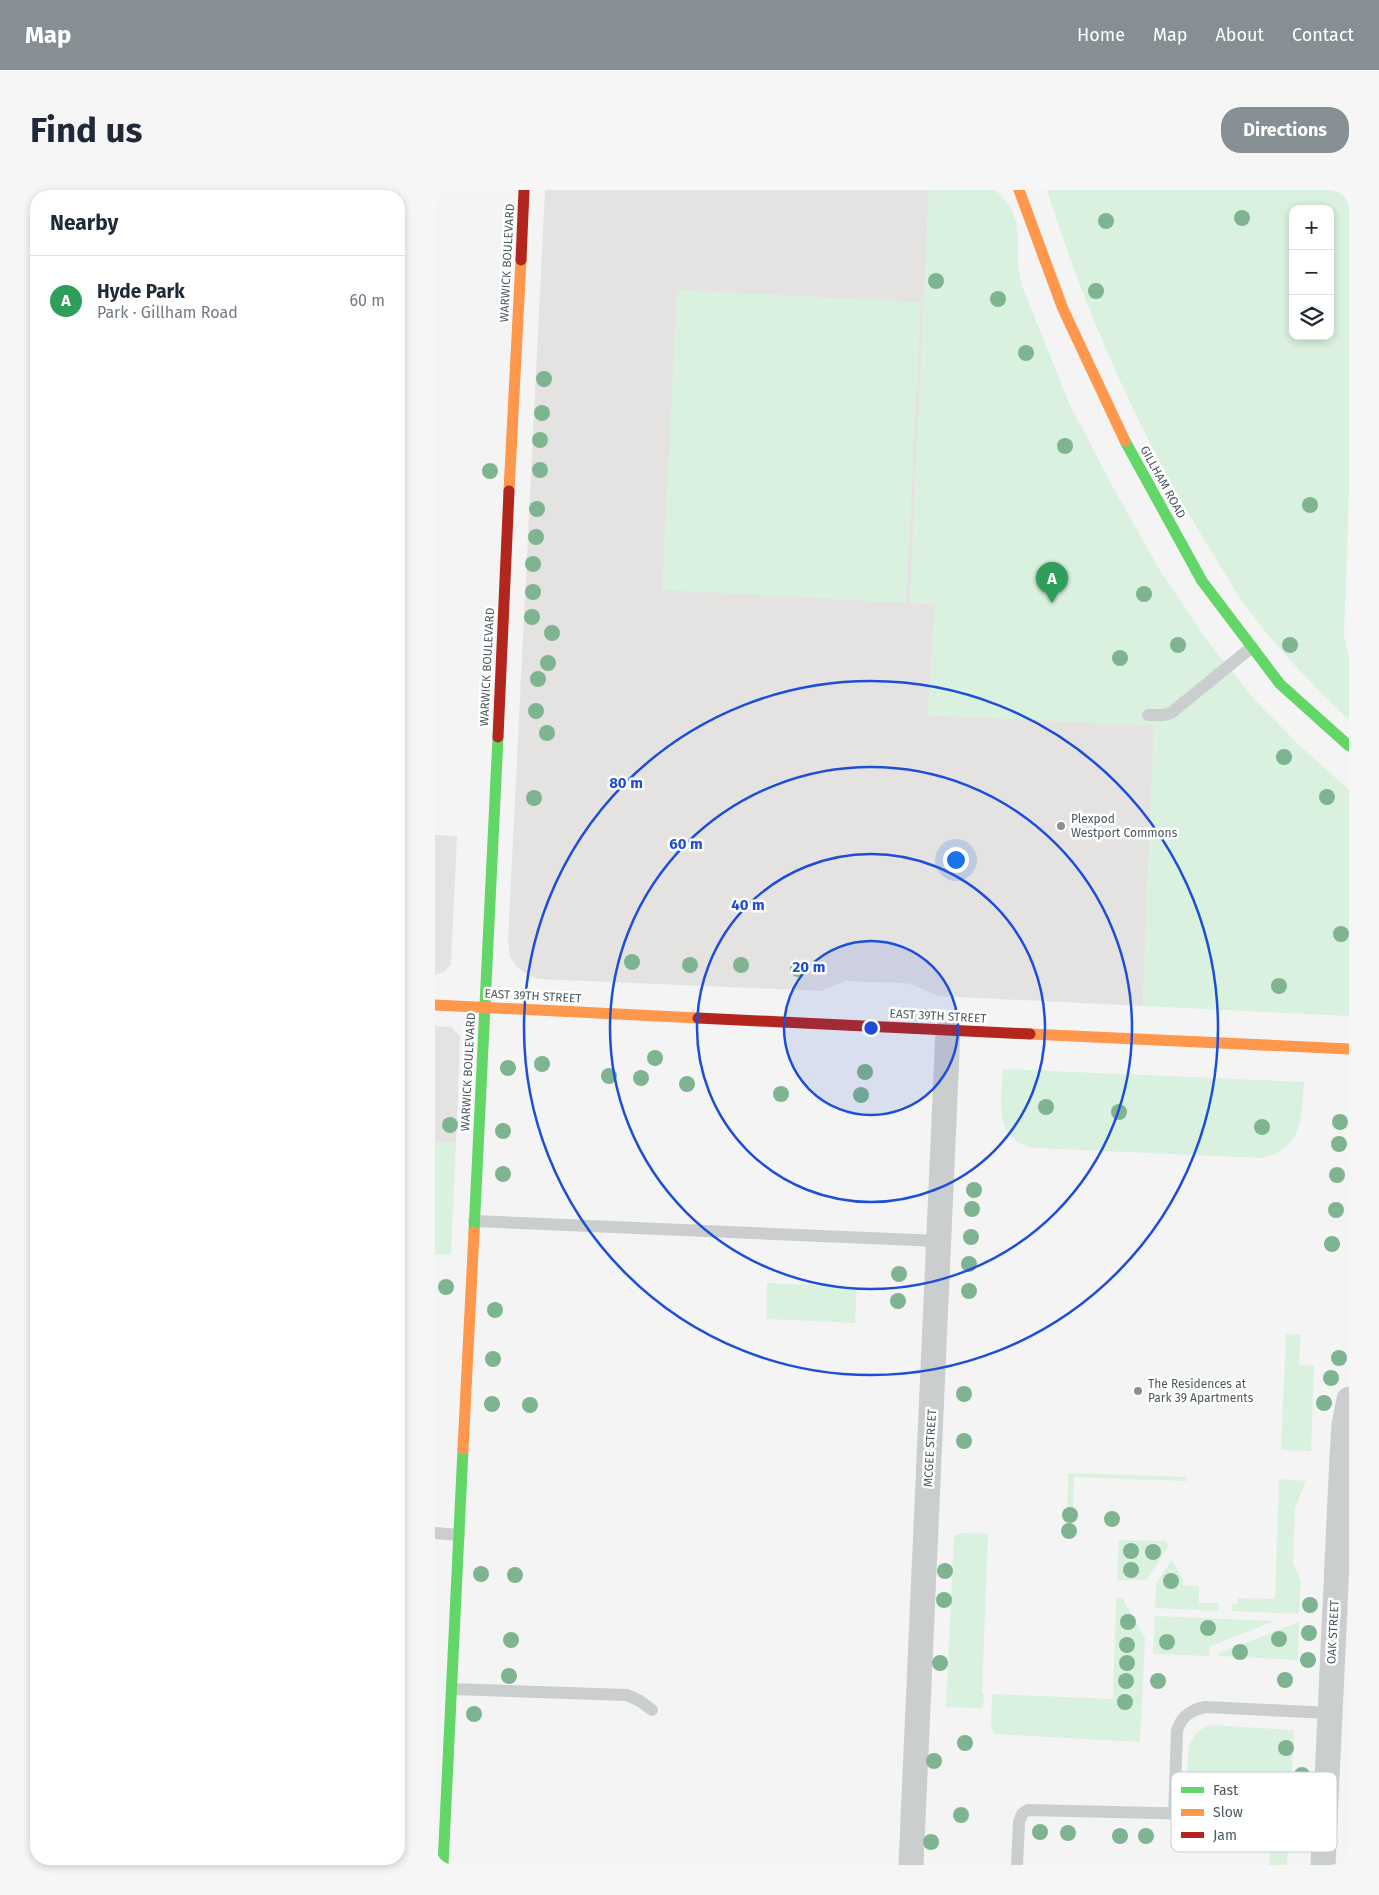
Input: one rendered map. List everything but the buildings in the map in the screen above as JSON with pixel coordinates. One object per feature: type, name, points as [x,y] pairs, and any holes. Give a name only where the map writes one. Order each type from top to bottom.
[{"type":"street","name":"WARWICK BOULEVARD","points":[[443,1865],[524,190]]},
{"type":"street","name":"GILLHAM ROAD","points":[[1019,190],[1063,309],[1129,452],[1202,581],[1280,684],[1349,746]]},
{"type":"street","name":"EAST 39TH STREET","points":[[435,1005],[1349,1049]]},
{"type":"street","name":"MCGEE STREET","points":[[911,1865],[948,1030]]},
{"type":"street","name":"OAK STREET","points":[[1327,1772],[1344,1426],[1349,1399]]},
{"type":"street","name":"OAK STREET","points":[[1323,1865],[1324,1852]]},
{"type":"lane","points":[[1148,715],[1171,713],[1253,647]]},
{"type":"lane","points":[[474,1221],[939,1241]]},
{"type":"lane","points":[[435,1532],[459,1535]]},
{"type":"lane","points":[[452,1689],[627,1696],[640,1701],[652,1710]]},
{"type":"lane","points":[[1176,1772],[1177,1731],[1181,1720],[1191,1711],[1205,1707],[1329,1713]]},
{"type":"lane","points":[[435,1726],[450,1728]]},
{"type":"lane","points":[[1017,1865],[1019,1822],[1022,1814],[1028,1810],[1171,1814]]},
{"type":"shaded area","points":[[545,190],[929,190],[910,603],[935,604],[928,715],[1154,725],[1143,1006],[938,996],[911,984],[903,983],[845,981],[821,991],[539,979],[530,976],[518,968],[510,957],[508,941]]},
{"type":"shaded area","points":[[435,835],[457,836],[451,964],[445,971],[439,974],[435,974]]},
{"type":"shaded area","points":[[435,1026],[451,1027],[460,1036],[456,1143],[435,1142]]},
{"type":"green space","points":[[929,190],[996,190],[1011,208],[1016,221],[1018,235],[1018,264],[1022,286],[1069,403],[1114,489],[1162,574],[1207,640],[1254,699],[1299,745],[1349,790],[1349,1016],[1143,1006],[1154,726],[928,715],[935,604],[910,603]]},
{"type":"green space","points":[[1047,190],[1349,190],[1349,491],[1344,635],[1349,659],[1349,720],[1293,663],[1255,618],[1235,590],[1162,467],[1118,377],[1080,285]]},
{"type":"green space","points":[[677,290],[921,302],[906,603],[666,590],[662,592]]},
{"type":"green space","points":[[1003,1069],[1304,1082],[1302,1108],[1297,1130],[1292,1140],[1285,1148],[1275,1154],[1261,1158],[1036,1148],[1022,1144],[1012,1137],[1006,1129],[1001,1107]]},
{"type":"green space","points":[[435,1142],[456,1143],[451,1255],[435,1254]]},
{"type":"green space","points":[[767,1283],[857,1287],[855,1323],[766,1319]]},
{"type":"green space","points":[[1286,1334],[1301,1335],[1299,1365],[1314,1366],[1311,1451],[1281,1450]]},
{"type":"green space","points":[[1068,1473],[1187,1477],[1187,1481],[1074,1477],[1073,1510],[1067,1511]]},
{"type":"green space","points":[[1279,1479],[1306,1481],[1295,1508],[1293,1562],[1301,1581],[1299,1614],[1232,1611],[1232,1604],[1237,1604],[1238,1598],[1275,1599]]},
{"type":"green space","points":[[962,1533],[988,1534],[983,1708],[946,1707],[954,1536]]},
{"type":"green space","points":[[1119,1540],[1166,1541],[1169,1546],[1146,1580],[1117,1580]]},
{"type":"green space","points":[[1172,1560],[1183,1580],[1183,1585],[1199,1586],[1199,1603],[1219,1603],[1219,1611],[1155,1608],[1156,1583]]},
{"type":"green space","points":[[1116,1598],[1122,1598],[1145,1638],[1140,1742],[994,1734],[991,1728],[992,1694],[1113,1699]]},
{"type":"green space","points":[[1155,1616],[1275,1621],[1210,1646],[1209,1656],[1153,1654]]},
{"type":"green space","points":[[1299,1622],[1298,1660],[1219,1656],[1219,1653]]},
{"type":"green space","points":[[1211,1725],[1294,1730],[1292,1772],[1187,1772],[1190,1743],[1202,1729]]},
{"type":"green space","points":[[1270,1852],[1288,1852],[1287,1865],[1269,1865]]},
{"type":"traffic: fast","points":[[1125,441],[1202,581],[1280,684],[1349,746]]},
{"type":"traffic: fast","points":[[474,1232],[498,737]]},
{"type":"traffic: fast","points":[[443,1865],[463,1449]]},
{"type":"traffic: slow","points":[[1019,190],[1063,309],[1125,441]]},
{"type":"traffic: slow","points":[[509,491],[521,260]]},
{"type":"traffic: slow","points":[[435,1005],[698,1018]]},
{"type":"traffic: slow","points":[[1030,1034],[1349,1049]]},
{"type":"traffic: slow","points":[[463,1449],[474,1232]]},
{"type":"traffic: jam","points":[[521,260],[524,190]]},
{"type":"traffic: jam","points":[[498,737],[509,491]]},
{"type":"traffic: jam","points":[[698,1018],[1030,1034]]},
{"type":"place","name":"Hyde Park","points":[[1052,603]]},
{"type":"place","name":"Plexpod Westport Commons","points":[[1061,826]]},
{"type":"place","name":"The Residences at Park 39 Apartments","points":[[1138,1391]]}]
